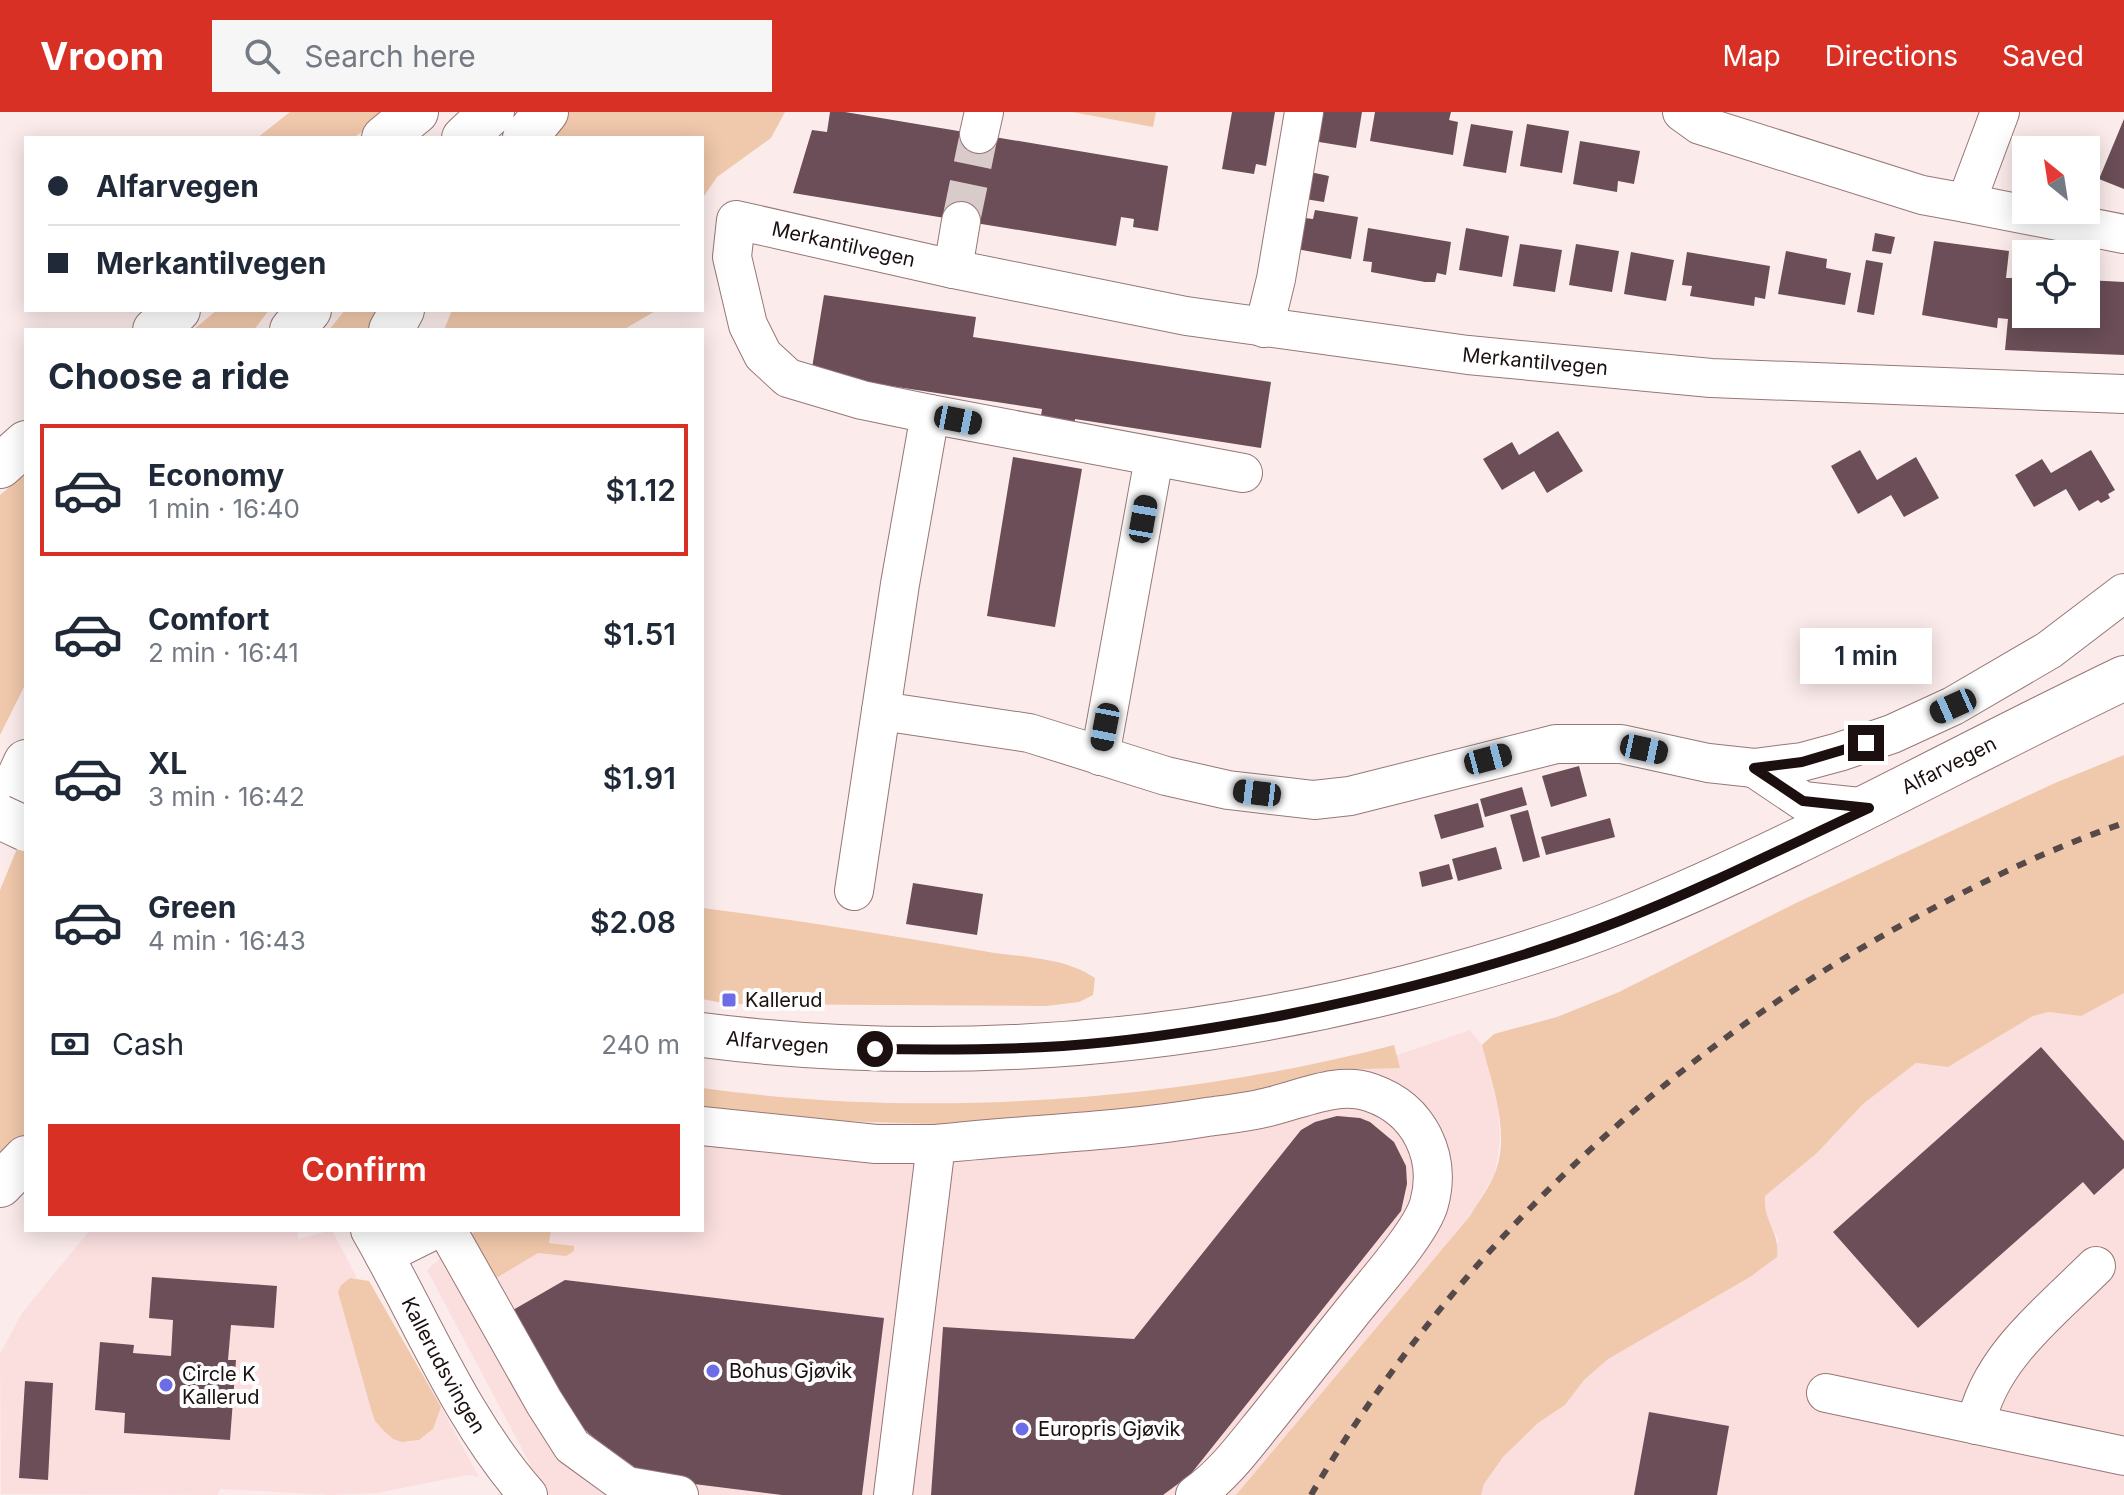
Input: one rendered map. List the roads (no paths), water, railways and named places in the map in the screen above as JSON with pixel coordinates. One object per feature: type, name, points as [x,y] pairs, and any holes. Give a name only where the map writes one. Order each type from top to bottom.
[{"type":"main road","points":[[386,136],[416,112]]},
{"type":"main road","points":[[466,136],[492,112]]},
{"type":"main road","points":[[527,136],[546,112]]},
{"type":"main road","points":[[157,328],[176,312]]},
{"type":"main road","points":[[294,328],[307,312]]},
{"type":"main road","points":[[0,466],[24,445]]},
{"type":"main road","name":"Alfarvegen","points":[[704,1035],[845,1049],[966,1050],[1065,1046],[1157,1036],[1353,1001],[1477,969],[1621,920],[1869,808],[2124,678]]},
{"type":"main road","points":[[24,766],[0,817],[24,828]]},
{"type":"main road","points":[[0,1185],[24,1160]]},
{"type":"street","points":[[1264,328],[1276,279],[1304,112]]},
{"type":"street","points":[[1682,112],[1700,125],[1922,195],[2124,234]]},
{"type":"street","points":[[1966,203],[2000,112]]},
{"type":"street","name":"Merkantilvegen","points":[[930,414],[847,396],[788,378],[763,355],[748,325],[732,257],[736,220],[953,269],[1186,316],[1468,355],[1711,378],[2124,394]]},
{"type":"street","points":[[953,269],[961,221]]},
{"type":"street","points":[[854,891],[930,414],[1243,473]]},
{"type":"street","points":[[1100,756],[1154,458]]},
{"type":"street","points":[[881,711],[1029,733],[1166,776],[1228,790],[1314,800],[1350,796],[1556,744],[1621,744],[1708,763],[1754,768],[1802,762],[1839,752],[1892,734],[1953,706],[2049,650],[2124,593]]},
{"type":"street","points":[[1754,768],[1803,801],[1869,808]]},
{"type":"street","points":[[704,1126],[876,1144],[936,1144],[1031,1134],[1137,1128],[1269,1107],[1328,1090],[1347,1089],[1371,1093],[1410,1116],[1424,1137],[1433,1162],[1428,1207],[1392,1261],[1233,1461],[1195,1495]]},
{"type":"street","points":[[893,1495],[936,1144]]},
{"type":"street","points":[[377,1242],[424,1232]]},
{"type":"street","points":[[448,1232],[572,1446],[627,1486],[679,1495]]},
{"type":"street","name":"Kallerudsvingen","points":[[377,1242],[482,1434],[506,1470],[528,1495]]},
{"type":"street","points":[[1976,1425],[1980,1401],[2012,1352],[2096,1266]]},
{"type":"street","points":[[1826,1393],[2124,1456]]},
{"type":"tunnel","points":[[961,221],[979,134]]},
{"type":"railway","points":[[1311,1495],[1370,1402],[1436,1314],[1508,1231],[1587,1153],[1670,1081],[1758,1014],[1851,954],[1990,879],[2124,823]]},
{"type":"place","name":"Kallerud","points":[[729,1000]]},
{"type":"place","name":"Bohus Gjøvik","points":[[713,1371]]},
{"type":"place","name":"Circle K Kallerud","points":[[166,1385]]},
{"type":"place","name":"Europris Gjøvik","points":[[1022,1429]]}]
